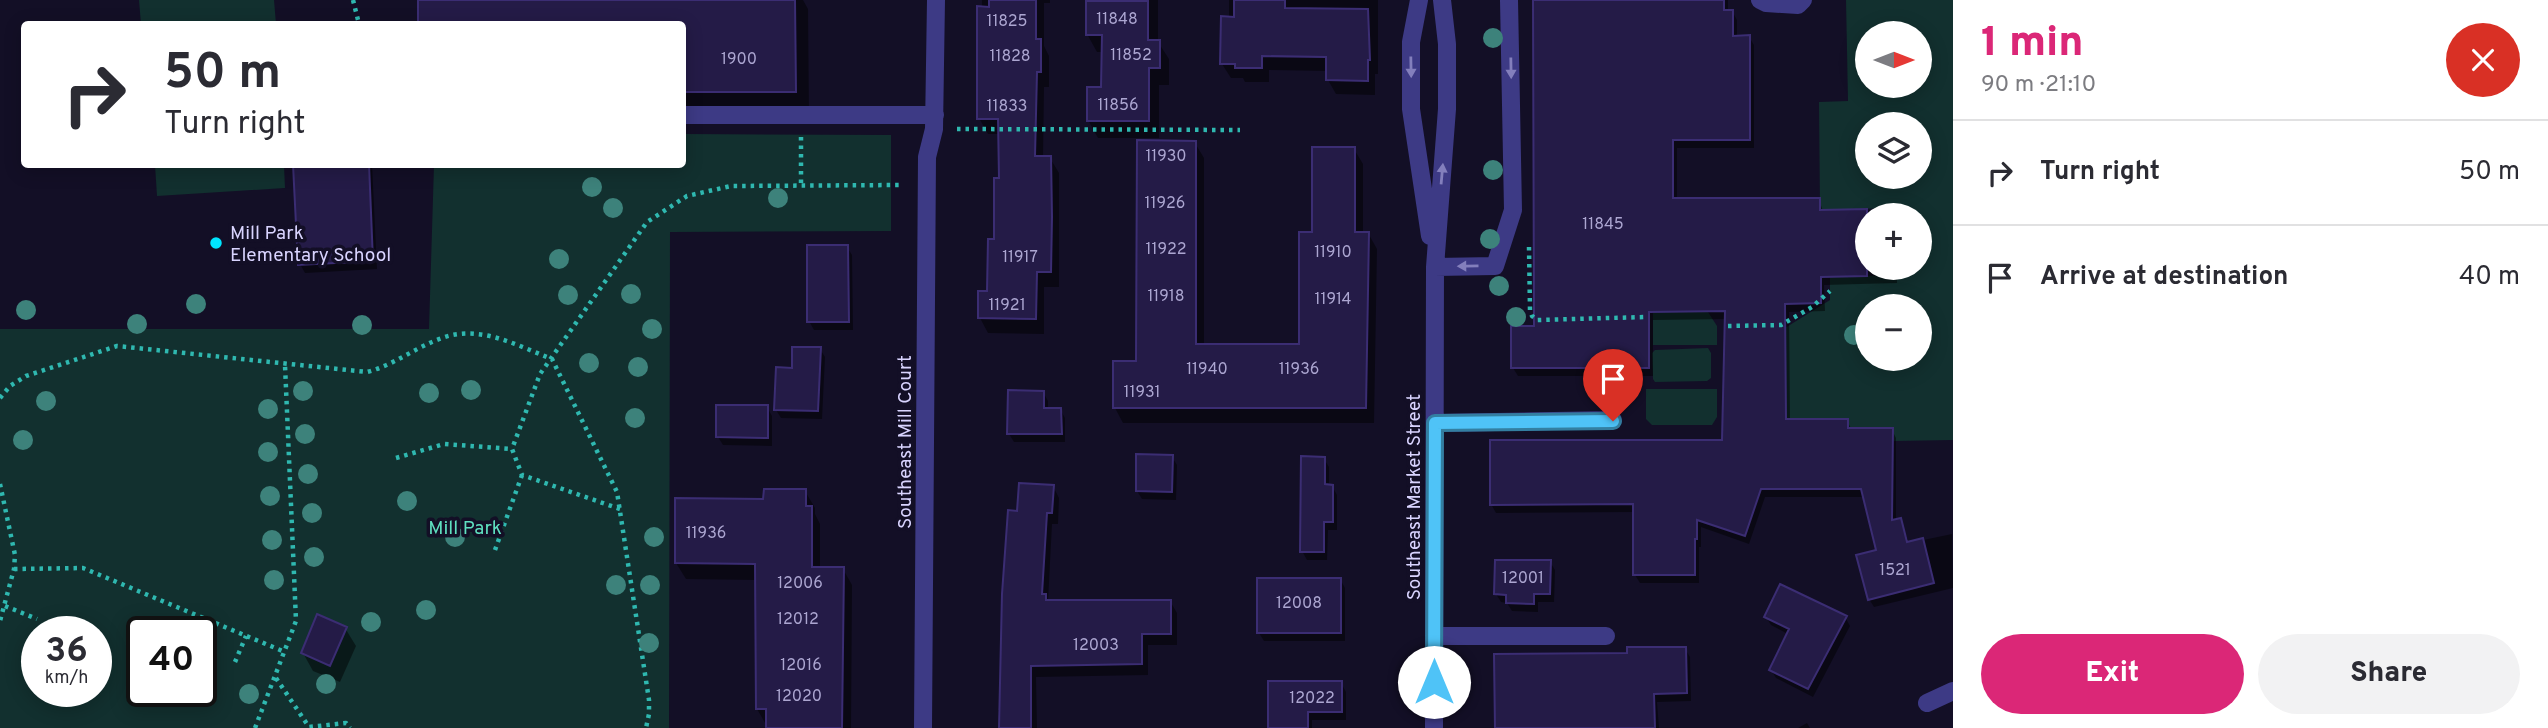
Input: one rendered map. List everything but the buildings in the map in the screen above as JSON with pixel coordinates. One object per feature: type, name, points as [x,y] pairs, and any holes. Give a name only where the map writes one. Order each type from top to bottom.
[{"type":"street","name":"Southeast Mill Court","points":[[923,728],[927,157],[934,122],[936,0]]},
{"type":"street","name":"Southeast Market Street","points":[[1419,0],[1411,41],[1411,109],[1435,267]]},
{"type":"street","name":"Southeast Market Street","points":[[1434,728],[1435,267],[1447,109],[1447,44],[1442,0]]},
{"type":"street","points":[[1435,267],[1495,266],[1513,210],[1510,0]]},
{"type":"street","points":[[1760,0],[1766,3],[1798,5],[1803,0]]},
{"type":"street","points":[[686,115],[801,115],[934,122]]},
{"type":"street","points":[[1435,423],[1613,421]]},
{"type":"street","points":[[1434,636],[1606,636]]},
{"type":"street","points":[[1927,703],[1953,691]]},
{"type":"path","points":[[353,0],[358,21]]},
{"type":"path","points":[[801,115],[801,186]]},
{"type":"path","points":[[934,122],[1240,130]]},
{"type":"path","points":[[495,550],[522,475],[512,449],[540,374],[647,222],[687,196],[730,186],[927,185]]},
{"type":"path","points":[[1529,234],[1530,310],[1537,320],[1646,317]]},
{"type":"path","points":[[1728,326],[1781,325],[1812,307],[1830,291]]},
{"type":"path","points":[[0,398],[10,386],[26,376],[117,346],[368,372],[441,338],[468,334],[498,338],[552,359],[615,486],[649,700],[646,728]]},
{"type":"path","points":[[255,728],[296,621],[285,365]]},
{"type":"path","points":[[396,458],[444,444],[512,449]]},
{"type":"path","points":[[522,475],[620,509]]},
{"type":"path","points":[[0,484],[13,542],[13,569],[0,621]]},
{"type":"path","points":[[13,569],[83,568],[285,652]]},
{"type":"path","points":[[5,606],[30,616]]},
{"type":"path","points":[[235,662],[246,636]]},
{"type":"path","points":[[276,677],[309,727],[346,723],[350,728]]},
{"type":"green space","points":[[139,0],[274,0],[276,21],[141,21]]},
{"type":"green space","points":[[1846,0],[1953,0],[1953,440],[1893,441],[1848,428],[1847,419],[1786,419],[1785,328],[1830,300],[1830,277],[1855,276],[1855,280],[1932,280],[1932,203],[1855,203],[1855,209],[1820,210],[1819,102],[1848,101]]},
{"type":"green space","name":"Mill Park","points":[[686,134],[891,135],[891,231],[670,232],[669,728],[0,728],[0,329],[429,329],[434,168],[686,168]]},
{"type":"green space","points":[[155,168],[284,168],[285,188],[157,196]]},
{"type":"green space","points":[[1653,312],[1708,312],[1717,326],[1717,345],[1653,345]]},
{"type":"green space","points":[[1708,348],[1711,353],[1711,378],[1707,381],[1655,382],[1653,379],[1652,353],[1655,350]]},
{"type":"green space","points":[[1646,389],[1717,389],[1717,417],[1712,425],[1652,425],[1646,419]]},
{"type":"place","name":"Mill Park Elementary School","points":[[216,243]]},
{"type":"route","points":[[1434,682],[1435,423],[1613,421]]}]
